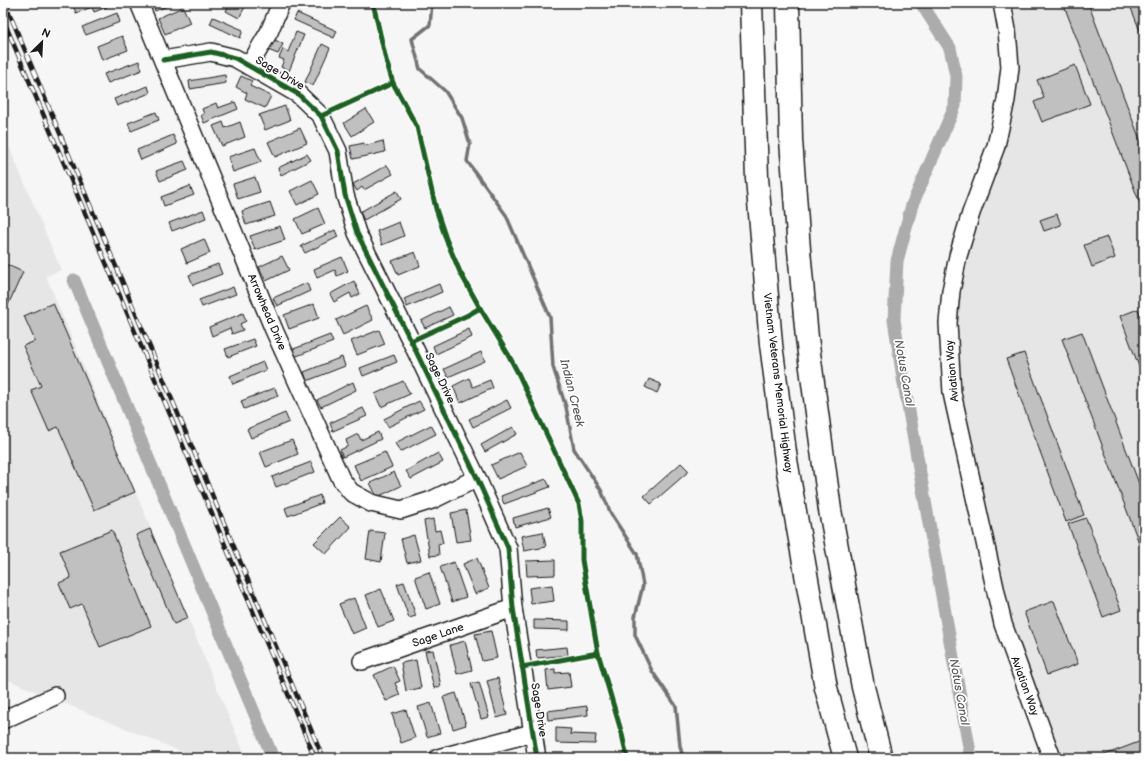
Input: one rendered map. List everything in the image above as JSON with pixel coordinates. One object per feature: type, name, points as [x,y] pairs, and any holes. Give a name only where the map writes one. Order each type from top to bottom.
[{"type":"highway","name":"Vietnam Veterans Memorial Highway","points":[[751,3],[757,178],[770,344],[786,460],[826,688],[844,758]]},
{"type":"highway","points":[[788,3],[791,140],[807,338],[830,510],[863,687],[881,758]]},
{"type":"street","name":"Arrowhead Drive","points":[[139,3],[274,330],[341,479],[352,492],[371,503],[401,510],[432,500],[477,478]]},
{"type":"street","points":[[250,66],[269,32],[282,3]]},
{"type":"street","name":"Aviation Way","points":[[1002,3],[1007,30],[1010,67],[1006,100],[996,146],[971,213],[951,291],[948,323],[952,393],[1003,624],[1052,758]]},
{"type":"street","name":"Sage Drive","points":[[163,60],[211,52],[234,58],[298,94],[321,116],[338,151],[345,195],[357,233],[477,478],[508,548],[513,608],[537,758]]},
{"type":"street","name":"Sage Lane","points":[[362,661],[513,608]]},
{"type":"street","points":[[3,720],[55,696]]},
{"type":"street","points":[[438,758],[532,733]]},
{"type":"shaded area","points":[[1002,3],[1144,3],[1144,758],[1052,758],[1003,624],[948,323],[1006,100]]},
{"type":"shaded area","points":[[3,132],[61,270],[46,276],[246,758],[197,758],[3,678]]},
{"type":"building","points":[[72,3],[105,3],[107,7],[94,12],[92,7],[76,13]]},
{"type":"building","points":[[152,3],[175,3],[155,11]]},
{"type":"building","points":[[230,3],[247,3],[239,18],[226,11]]},
{"type":"building","points":[[1063,3],[1088,3],[1144,150],[1144,214]]},
{"type":"building","points":[[1129,3],[1144,3],[1144,41]]},
{"type":"building","points":[[183,7],[190,23],[165,34],[158,18]]},
{"type":"building","points":[[117,13],[120,22],[86,35],[82,27]]},
{"type":"building","points":[[297,13],[337,31],[334,38],[294,20]]},
{"type":"building","points":[[213,17],[243,30],[240,38],[210,24]]},
{"type":"building","points":[[296,32],[304,35],[289,71],[281,67],[284,60],[279,58],[283,49],[288,52]]},
{"type":"building","points":[[122,36],[128,50],[102,60],[97,46]]},
{"type":"building","points":[[273,39],[283,44],[278,54],[268,50]]},
{"type":"building","points":[[322,44],[330,48],[313,86],[305,82]]},
{"type":"building","points":[[139,61],[142,70],[108,83],[104,74]]},
{"type":"building","points":[[1075,65],[1090,104],[1042,122],[1034,102],[1044,98],[1037,80]]},
{"type":"building","points":[[225,75],[226,83],[190,89],[189,81]]},
{"type":"building","points":[[241,76],[252,81],[250,86],[271,96],[265,108],[245,99],[247,93],[236,87]]},
{"type":"building","points":[[148,86],[150,93],[117,106],[114,99]]},
{"type":"building","points":[[235,102],[238,109],[204,123],[201,115],[204,114],[202,109],[216,103],[218,108]]},
{"type":"building","points":[[285,106],[290,120],[265,130],[259,115]]},
{"type":"building","points":[[366,109],[374,122],[352,136],[344,123]]},
{"type":"building","points":[[156,112],[159,120],[131,131],[128,123]]},
{"type":"building","points":[[223,122],[225,128],[240,122],[245,137],[222,146],[213,126]]},
{"type":"building","points":[[300,128],[307,143],[275,157],[268,142]]},
{"type":"building","points":[[173,135],[177,144],[141,160],[137,150]]},
{"type":"building","points":[[383,141],[385,152],[353,159],[350,146],[364,143],[364,146]]},
{"type":"building","points":[[255,148],[261,162],[233,172],[228,157]]},
{"type":"building","points":[[307,154],[311,160],[281,175],[278,168]]},
{"type":"building","points":[[184,161],[188,170],[160,181],[156,171]]},
{"type":"building","points":[[387,165],[393,174],[364,190],[362,187],[357,191],[353,184]]},
{"type":"building","points":[[255,177],[260,192],[238,199],[233,184]]},
{"type":"building","points":[[312,180],[319,194],[297,205],[290,191]]},
{"type":"building","points":[[190,186],[194,195],[164,206],[161,197]]},
{"type":"building","points":[[397,191],[401,199],[364,220],[360,212]]},
{"type":"building","points":[[270,202],[275,216],[246,225],[242,211]]},
{"type":"building","points":[[318,208],[325,224],[302,234],[295,219]]},
{"type":"building","points":[[203,210],[206,218],[172,231],[169,223]]},
{"type":"building","points":[[1057,214],[1061,225],[1044,231],[1040,220]]},
{"type":"building","points":[[399,222],[404,236],[382,245],[377,231]]},
{"type":"building","points":[[280,226],[285,240],[255,250],[250,236]]},
{"type":"building","points":[[335,230],[338,237],[305,253],[301,246]]},
{"type":"building","points":[[1107,237],[1115,258],[1092,267],[1084,245]]},
{"type":"building","points":[[204,239],[210,253],[187,263],[181,249]]},
{"type":"building","points":[[415,252],[420,266],[398,275],[392,261]]},
{"type":"building","points":[[282,256],[289,270],[266,281],[259,267]]},
{"type":"building","points":[[342,257],[348,271],[337,276],[335,270],[317,278],[314,269]]},
{"type":"building","points":[[3,263],[23,272],[3,316]]},
{"type":"building","points":[[218,264],[222,274],[193,285],[189,275]]},
{"type":"building","points":[[354,281],[360,294],[352,298],[350,293],[334,302],[330,294]]},
{"type":"building","points":[[307,283],[310,291],[277,306],[273,298]]},
{"type":"building","points":[[439,284],[442,292],[407,307],[404,299]]},
{"type":"building","points":[[233,287],[236,294],[202,307],[199,300]]},
{"type":"building","points":[[53,303],[135,492],[94,510],[58,427],[49,431],[31,390],[41,386],[23,346],[35,341],[24,316]]},
{"type":"building","points":[[314,304],[319,318],[289,329],[284,315]]},
{"type":"building","points":[[366,306],[373,320],[343,335],[336,320]]},
{"type":"building","points":[[449,307],[453,315],[425,328],[421,321]]},
{"type":"building","points":[[1138,309],[1144,326],[1144,380],[1120,316]]},
{"type":"building","points":[[243,313],[246,321],[240,324],[243,330],[232,334],[230,328],[212,336],[209,327]]},
{"type":"building","points":[[469,329],[472,337],[436,354],[433,346]]},
{"type":"building","points":[[379,330],[385,344],[357,355],[351,341]]},
{"type":"building","points":[[1082,332],[1144,497],[1144,556],[1062,339]]},
{"type":"building","points":[[330,335],[333,342],[294,357],[291,350]]},
{"type":"building","points":[[253,339],[256,346],[228,357],[225,349]]},
{"type":"building","points":[[481,352],[485,361],[448,377],[444,369]]},
{"type":"building","points":[[1024,353],[1084,515],[1066,522],[1006,359]]},
{"type":"building","points":[[394,355],[397,362],[363,376],[360,368]]},
{"type":"building","points":[[342,357],[345,366],[307,381],[304,372]]},
{"type":"building","points":[[263,362],[266,370],[233,384],[230,376]]},
{"type":"building","points":[[469,378],[473,387],[490,380],[493,388],[460,403],[453,386]]},
{"type":"building","points":[[649,379],[661,384],[657,393],[645,387]]},
{"type":"building","points":[[403,381],[410,394],[381,407],[375,394]]},
{"type":"building","points":[[353,382],[356,390],[321,407],[317,400]]},
{"type":"building","points":[[275,388],[278,396],[244,409],[241,401]]},
{"type":"building","points":[[507,400],[511,408],[473,427],[469,419]]},
{"type":"building","points":[[419,401],[424,409],[388,427],[384,419]]},
{"type":"building","points":[[363,408],[367,416],[333,431],[330,423]]},
{"type":"building","points":[[285,413],[289,422],[251,438],[247,429]]},
{"type":"building","points":[[431,425],[436,434],[400,452],[395,443]]},
{"type":"building","points":[[513,427],[517,434],[485,452],[481,445]]},
{"type":"building","points":[[378,432],[381,439],[343,457],[340,450],[348,446],[346,440],[358,434],[361,440]]},
{"type":"building","points":[[292,440],[298,454],[266,467],[260,452]]},
{"type":"building","points":[[385,452],[392,467],[361,481],[354,465]]},
{"type":"building","points":[[520,452],[527,466],[498,479],[491,465]]},
{"type":"building","points":[[438,453],[443,462],[411,479],[406,471]]},
{"type":"building","points":[[311,462],[315,472],[276,487],[272,477]]},
{"type":"building","points":[[681,463],[689,471],[651,504],[644,496]]},
{"type":"building","points":[[394,472],[401,486],[377,497],[370,483]]},
{"type":"building","points":[[546,479],[550,487],[504,504],[501,496]]},
{"type":"building","points":[[320,495],[322,503],[288,516],[285,508]]},
{"type":"building","points":[[548,508],[551,517],[515,527],[513,518]]},
{"type":"building","points":[[466,510],[471,540],[456,542],[451,513]]},
{"type":"building","points":[[340,517],[351,527],[326,554],[314,543]]},
{"type":"building","points":[[1086,518],[1121,610],[1103,617],[1068,524]]},
{"type":"building","points":[[433,519],[435,531],[440,530],[443,543],[438,544],[439,555],[430,556],[424,521]]},
{"type":"building","points":[[150,529],[188,618],[174,624],[136,535]]},
{"type":"building","points":[[112,530],[151,626],[100,647],[82,604],[70,609],[59,583],[71,578],[60,551]]},
{"type":"building","points":[[370,531],[385,533],[381,562],[366,559]]},
{"type":"building","points":[[543,532],[546,547],[524,551],[521,536]]},
{"type":"building","points":[[414,535],[421,560],[407,563],[401,539]]},
{"type":"building","points":[[477,558],[489,588],[475,594],[463,564]]},
{"type":"building","points":[[555,560],[555,575],[527,576],[526,561]]},
{"type":"building","points":[[454,562],[466,597],[452,602],[440,567]]},
{"type":"building","points":[[429,572],[440,604],[426,609],[415,577]]},
{"type":"building","points":[[404,582],[416,616],[409,618],[397,584]]},
{"type":"building","points":[[552,585],[554,601],[531,604],[529,588]]},
{"type":"building","points":[[381,589],[394,621],[378,627],[366,595]]},
{"type":"building","points":[[354,598],[366,628],[352,634],[339,604]]},
{"type":"building","points":[[1054,601],[1078,664],[1047,675],[1024,612]]},
{"type":"building","points":[[534,620],[569,621],[569,630],[534,629]]},
{"type":"building","points":[[491,631],[497,658],[482,661],[475,634]]},
{"type":"building","points":[[465,641],[472,670],[457,674],[450,645]]},
{"type":"building","points":[[567,647],[568,655],[537,658],[536,650]]},
{"type":"building","points":[[433,650],[441,686],[434,688],[425,651]]},
{"type":"building","points":[[416,660],[421,688],[406,691],[401,663]]},
{"type":"building","points":[[393,666],[400,681],[395,683],[400,695],[386,701],[374,675]]},
{"type":"building","points":[[555,669],[555,673],[569,672],[571,687],[548,690],[546,670]]},
{"type":"building","points":[[498,678],[507,715],[497,718],[487,681]]},
{"type":"building","points":[[479,682],[489,717],[481,719],[471,684]]},
{"type":"building","points":[[456,693],[466,725],[453,729],[443,697]]},
{"type":"building","points":[[431,703],[440,733],[427,737],[418,707]]},
{"type":"building","points":[[587,706],[588,715],[548,720],[547,711]]},
{"type":"building","points":[[406,710],[415,738],[401,743],[392,714]]},
{"type":"building","points":[[556,728],[571,729],[570,734],[596,735],[595,744],[556,743]]},
{"type":"building","points":[[1144,740],[1144,758],[1099,758],[1099,757]]},
{"type":"waterway","name":"Indian Creek","points":[[432,3],[430,25],[412,39],[420,69],[445,91],[462,118],[470,144],[467,161],[506,215],[550,317],[553,367],[566,407],[574,449],[601,490],[611,514],[637,554],[643,585],[635,617],[635,635],[652,671],[676,706],[680,746],[683,758]]},
{"type":"waterway","name":"Notus Canal","points":[[921,3],[950,48],[956,76],[955,106],[912,205],[897,261],[894,320],[971,758]]},
{"type":"waterway","points":[[74,280],[273,758]]},
{"type":"railway","points":[[5,3],[323,758]]},
{"type":"railway","points":[[3,19],[315,758]]},
{"type":"cycle path","points":[[373,3],[386,60],[393,83],[417,127],[436,209],[446,239],[460,272],[518,373],[579,504],[582,521],[582,560],[598,653],[622,734],[627,758]]},
{"type":"cycle path","points":[[163,60],[211,52],[235,58],[298,94],[321,116],[338,151],[345,195],[357,233],[477,478],[508,548],[513,608],[537,758]]},
{"type":"cycle path","points":[[321,116],[393,83]]},
{"type":"cycle path","points":[[411,341],[480,308]]},
{"type":"cycle path","points":[[522,667],[598,653]]}]
